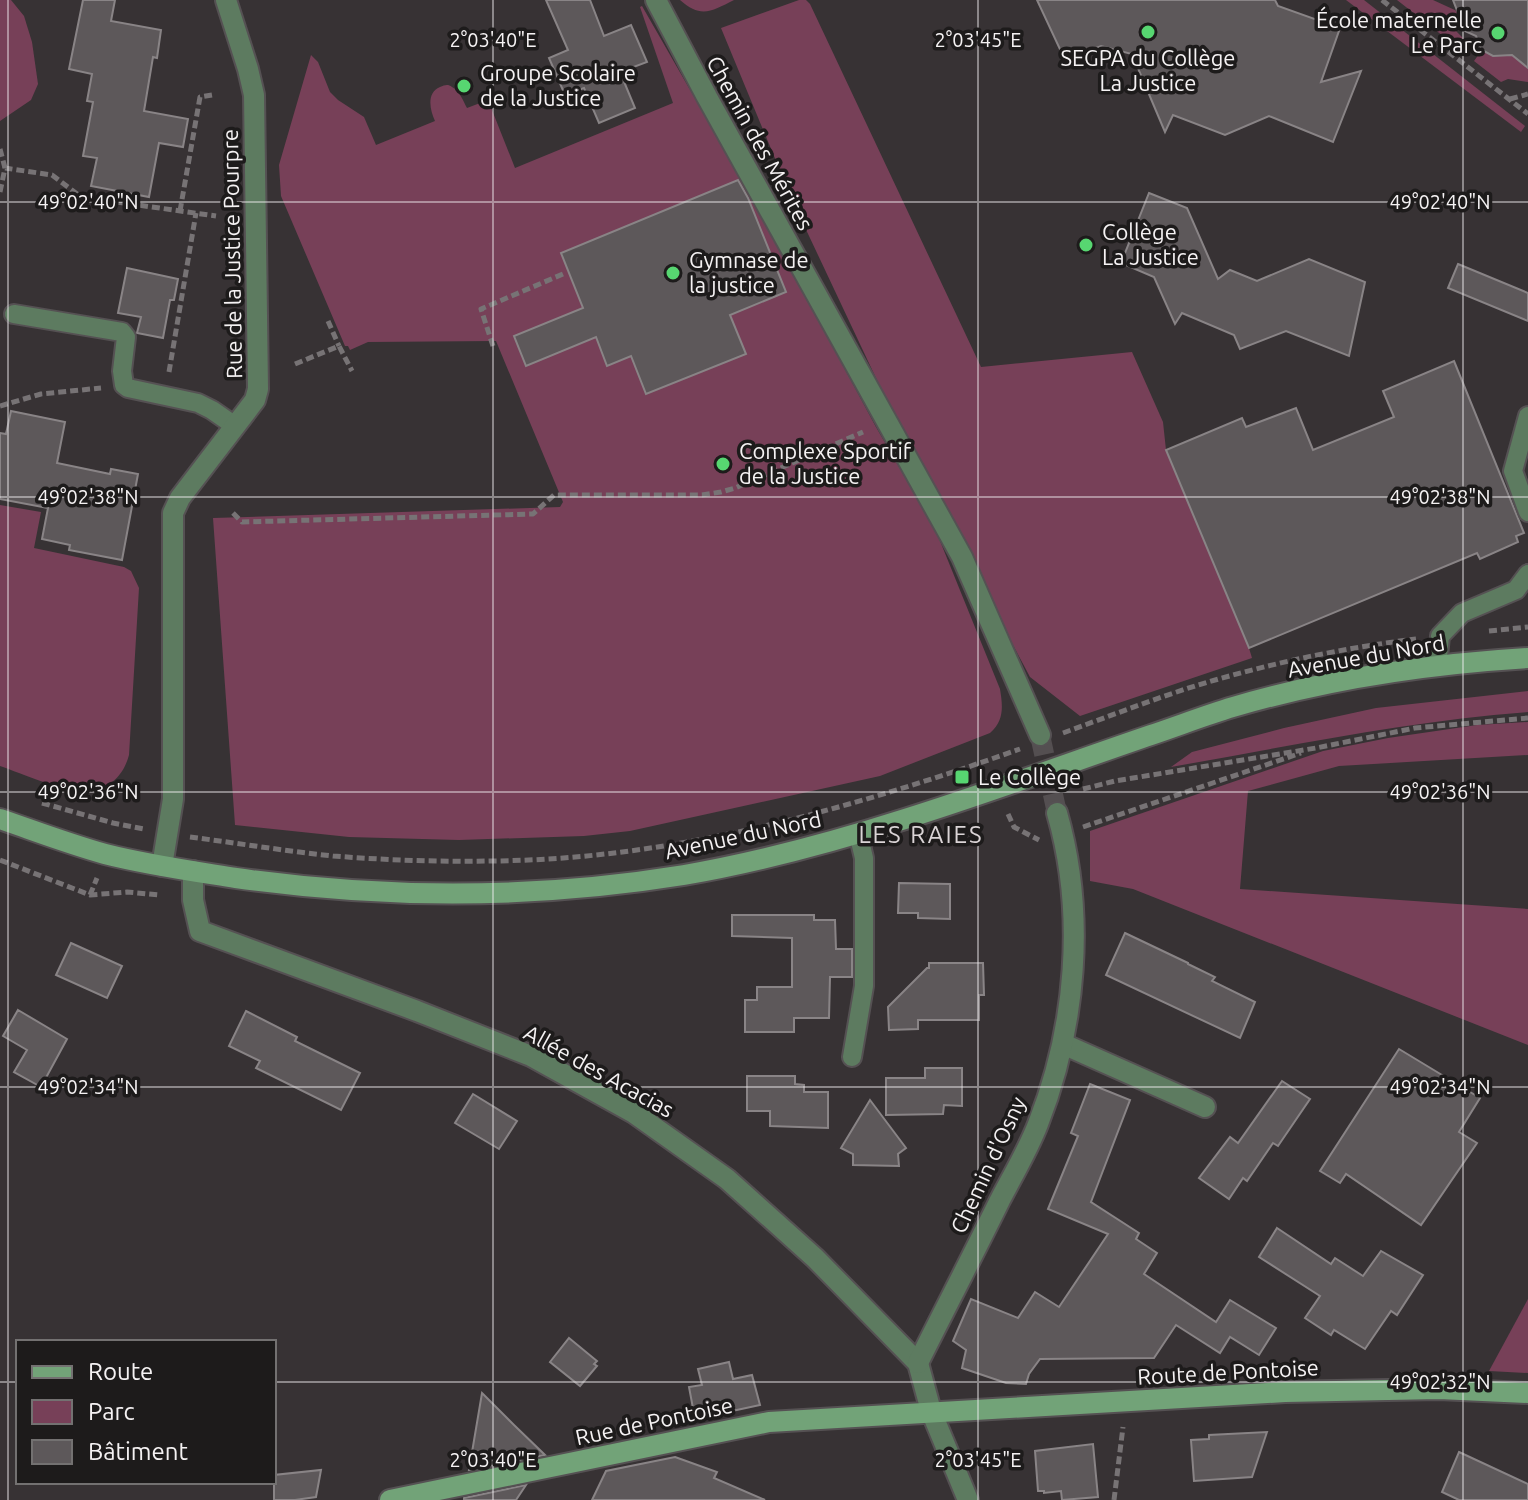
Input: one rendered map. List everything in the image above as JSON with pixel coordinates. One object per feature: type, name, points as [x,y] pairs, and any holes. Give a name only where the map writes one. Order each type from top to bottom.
[{"type":"street","name":"Rue de la Justice Pourpre","points":[[162,866],[173,799],[173,513],[180,498],[255,400],[258,389],[254,95],[226,0]]},
{"type":"street","name":"Chemin des Mérites","points":[[656,0],[714,111],[962,557],[1047,736]]},
{"type":"street","name":"Avenue du Nord","points":[[0,819],[106,854],[162,866],[282,884],[442,894],[603,885],[684,875],[762,859],[858,833],[1234,707],[1362,678],[1528,658]]},
{"type":"street","points":[[1057,813],[1063,834]]},
{"type":"street","name":"Chemin d'Osny","points":[[918,1363],[1038,1125],[1063,1044],[1072,976],[1073,925],[1072,884],[1063,834]]},
{"type":"street","name":"Allée des Acacias","points":[[193,871],[193,900],[200,931],[531,1056],[634,1113],[727,1179],[815,1258],[918,1363],[931,1411],[968,1500]]},
{"type":"street","points":[[1063,1044],[1205,1107]]},
{"type":"street","name":"Route de Pontoise","points":[[931,1411],[1300,1392],[1439,1389],[1528,1393]]},
{"type":"street","name":"Rue de Pontoise","points":[[390,1500],[769,1422],[931,1411]]},
{"type":"lane","points":[[14,314],[122,332],[126,337],[122,371],[124,385],[198,403],[235,426]]},
{"type":"lane","points":[[1528,416],[1513,471],[1528,512]]},
{"type":"lane","points":[[1437,667],[1440,636],[1462,613],[1516,590],[1528,574]]},
{"type":"lane","points":[[852,1057],[864,986],[864,858],[858,833]]},
{"type":"path","points":[[1382,0],[1528,114]]},
{"type":"path","points":[[1509,99],[1528,94]]},
{"type":"path","points":[[180,211],[200,97],[212,95]]},
{"type":"path","points":[[0,149],[5,168],[0,192]]},
{"type":"path","points":[[5,168],[52,175],[81,197],[216,216]]},
{"type":"path","points":[[169,373],[196,213]]},
{"type":"path","points":[[493,346],[481,309],[563,274]]},
{"type":"path","points":[[328,321],[352,371]]},
{"type":"path","points":[[295,364],[339,346]]},
{"type":"path","points":[[0,406],[41,394],[124,385]]},
{"type":"path","points":[[233,513],[242,522],[533,514],[554,495],[702,495],[735,488],[886,422]]},
{"type":"path","points":[[1047,736],[1194,686],[1267,666],[1379,644],[1528,627]]},
{"type":"path","points":[[1074,792],[1115,781],[1316,748],[1415,728],[1528,718]]},
{"type":"path","points":[[29,800],[168,834],[332,856],[494,861],[591,856],[691,842],[749,830],[924,781],[1023,748]]},
{"type":"path","points":[[1063,834],[1316,748]]},
{"type":"path","points":[[1008,814],[1021,809]]},
{"type":"path","points":[[0,860],[90,895]]},
{"type":"path","points":[[1114,1500],[1125,1402]]},
{"type":"green space","points":[[0,0],[11,0],[24,16],[32,42],[38,84],[31,100],[0,121]]},
{"type":"green space","points":[[680,0],[734,0],[713,10],[701,11]]},
{"type":"green space","points":[[799,0],[810,4],[981,367],[1132,352],[1163,422],[1166,450],[1252,658],[1080,716],[1030,677],[916,463],[793,202],[721,28]]},
{"type":"green space","points":[[1346,0],[1364,0],[1525,126],[1521,132]]},
{"type":"green space","points":[[1397,0],[1433,0],[1457,11],[1455,30],[1469,44],[1470,50],[1466,54]]},
{"type":"green space","name":"Complexe Sportif de la Justice","points":[[642,6],[726,148],[876,427],[936,531],[1000,689],[1002,708],[998,724],[990,733],[880,776],[630,831],[584,836],[459,840],[349,837],[235,825],[213,518],[560,507],[563,502],[496,341],[368,342],[350,350],[345,346],[281,196],[279,165],[311,55],[318,62],[330,92],[364,117],[376,145],[435,121],[431,97],[436,90],[448,85],[457,91],[467,108],[488,100],[515,168],[673,103]]},
{"type":"green space","points":[[1482,50],[1495,55],[1508,51],[1528,65],[1528,82],[1508,79],[1501,82],[1474,61]]},
{"type":"green space","points":[[0,505],[41,512],[34,548],[124,567],[131,571],[139,588],[129,755],[120,774],[107,785],[73,789],[0,766]]},
{"type":"green space","points":[[1528,691],[1528,712],[1394,728],[1171,767],[1192,752],[1376,708]]},
{"type":"green space","points":[[1528,722],[1528,755],[1339,766],[1248,791],[1240,889],[1528,909],[1528,1045],[1133,889],[1090,881],[1090,831],[1323,751],[1477,725]]},
{"type":"green space","points":[[1528,1299],[1528,1373],[1489,1371]]},
{"type":"building","points":[[83,0],[115,0],[111,21],[161,30],[144,111],[188,119],[183,147],[159,143],[149,197],[91,186],[97,158],[83,156],[93,102],[87,101],[92,74],[69,69]]},
{"type":"building","points":[[546,0],[590,0],[604,36],[631,25],[647,62],[620,72],[635,108],[599,123],[584,88],[565,95],[549,58],[568,50]]},
{"type":"building","points":[[1037,0],[1275,0],[1278,6],[1340,28],[1321,82],[1361,71],[1333,142],[1269,116],[1225,135],[1173,115],[1165,132],[1132,54],[1101,46],[1065,60]]},
{"type":"building","name":"École maternelle Le Parc","points":[[1453,0],[1528,0],[1528,68],[1512,55],[1493,56],[1482,50],[1476,36],[1465,31]]},
{"type":"building","name":"Gymnase de la justice","points":[[738,180],[786,292],[730,315],[746,354],[646,394],[631,356],[607,366],[596,337],[526,366],[514,336],[583,308],[561,253]]},
{"type":"building","points":[[1149,193],[1187,208],[1218,279],[1230,270],[1257,281],[1309,259],[1365,282],[1349,356],[1286,331],[1240,349],[1234,335],[1182,313],[1175,324],[1154,277],[1121,263]]},
{"type":"building","points":[[1458,264],[1528,293],[1528,321],[1448,288]]},
{"type":"building","points":[[127,268],[178,279],[174,300],[170,300],[163,338],[137,333],[141,317],[118,313]]},
{"type":"building","points":[[1454,361],[1524,533],[1516,536],[1518,542],[1480,559],[1477,553],[1249,648],[1166,450],[1242,418],[1246,427],[1296,408],[1313,450],[1394,417],[1383,391]]},
{"type":"building","points":[[11,411],[65,422],[57,463],[110,474],[111,469],[138,474],[122,560],[69,550],[70,545],[42,539],[48,508],[0,499],[0,433],[6,434]]},
{"type":"building","points":[[899,883],[950,884],[950,919],[918,918],[918,913],[898,913]]},
{"type":"building","points":[[732,915],[814,915],[814,920],[835,920],[836,949],[852,949],[852,977],[830,977],[829,1018],[794,1018],[794,1032],[745,1032],[745,1000],[757,1000],[757,987],[792,987],[792,938],[732,936]]},
{"type":"building","points":[[1125,933],[1215,977],[1212,981],[1255,1002],[1240,1038],[1106,975]]},
{"type":"building","points":[[71,943],[122,966],[107,998],[56,975]]},
{"type":"building","points":[[929,963],[983,963],[984,995],[979,995],[979,1020],[918,1020],[918,1029],[889,1030],[888,1007],[929,968]]},
{"type":"building","points":[[18,1010],[67,1039],[41,1087],[14,1072],[27,1050],[3,1036]]},
{"type":"building","points":[[246,1011],[297,1037],[295,1041],[360,1073],[341,1110],[256,1068],[260,1061],[229,1046]]},
{"type":"building","points":[[1399,1049],[1480,1098],[1459,1132],[1477,1143],[1421,1225],[1346,1174],[1340,1183],[1320,1171]]},
{"type":"building","points":[[925,1068],[962,1068],[962,1106],[944,1105],[943,1114],[886,1115],[886,1078],[925,1078]]},
{"type":"building","points":[[747,1076],[795,1076],[795,1084],[804,1085],[804,1092],[828,1092],[828,1128],[770,1126],[770,1111],[747,1111]]},
{"type":"building","points":[[1282,1081],[1310,1099],[1278,1146],[1273,1143],[1247,1181],[1243,1178],[1229,1199],[1199,1178],[1230,1137],[1238,1143]]},
{"type":"building","points":[[1090,1084],[1130,1100],[1091,1202],[1139,1233],[1136,1239],[1157,1253],[1144,1274],[1216,1322],[1230,1300],[1276,1328],[1259,1355],[1230,1337],[1220,1353],[1176,1325],[1154,1358],[1040,1359],[1026,1384],[1006,1383],[962,1368],[966,1350],[953,1341],[971,1299],[1018,1318],[1035,1292],[1059,1307],[1108,1234],[1048,1209],[1078,1136],[1071,1133]]},
{"type":"building","points":[[473,1094],[517,1121],[499,1149],[455,1123]]},
{"type":"building","points":[[870,1100],[906,1148],[898,1154],[899,1166],[853,1165],[853,1154],[841,1148]]},
{"type":"building","points":[[1277,1228],[1331,1264],[1335,1258],[1363,1276],[1381,1251],[1423,1275],[1397,1315],[1391,1311],[1365,1349],[1334,1330],[1331,1335],[1305,1318],[1320,1296],[1259,1257]]},
{"type":"building","points":[[569,1338],[597,1361],[594,1364],[597,1366],[580,1386],[550,1362]]},
{"type":"building","points":[[729,1362],[733,1379],[752,1375],[760,1405],[695,1419],[689,1387],[702,1385],[698,1369]]},
{"type":"building","points":[[482,1393],[514,1425],[545,1455],[469,1470]]},
{"type":"building","points":[[1267,1432],[1252,1477],[1194,1481],[1191,1440],[1209,1439],[1209,1435]]},
{"type":"building","points":[[1093,1444],[1098,1497],[1062,1500],[1061,1491],[1038,1491],[1035,1451]]},
{"type":"building","points":[[1459,1452],[1528,1484],[1528,1500],[1459,1500],[1442,1492]]},
{"type":"building","points":[[675,1457],[717,1472],[714,1478],[765,1500],[592,1500],[606,1471]]},
{"type":"building","points":[[321,1470],[316,1497],[274,1500],[276,1475]]},
{"type":"building","points":[[526,1485],[516,1500],[464,1500],[464,1498]]},
{"type":"tunnel","points":[[1040,735],[1057,813]]},
{"type":"place","name":"SEGPA du Collège La Justice","points":[[1148,32]]},
{"type":"place","name":"École maternelle Le Parc","points":[[1498,33]]},
{"type":"place","name":"Groupe Scolaire de la Justice","points":[[464,86]]},
{"type":"place","name":"Collège La Justice","points":[[1086,245]]},
{"type":"place","name":"Gymnase de la justice","points":[[673,273]]},
{"type":"place","name":"Complexe Sportif de la Justice","points":[[723,464]]},
{"type":"place","name":"Le Collège","points":[[962,777]]},
{"type":"district","name":"LES RAIES","points":[[921,835]]}]
